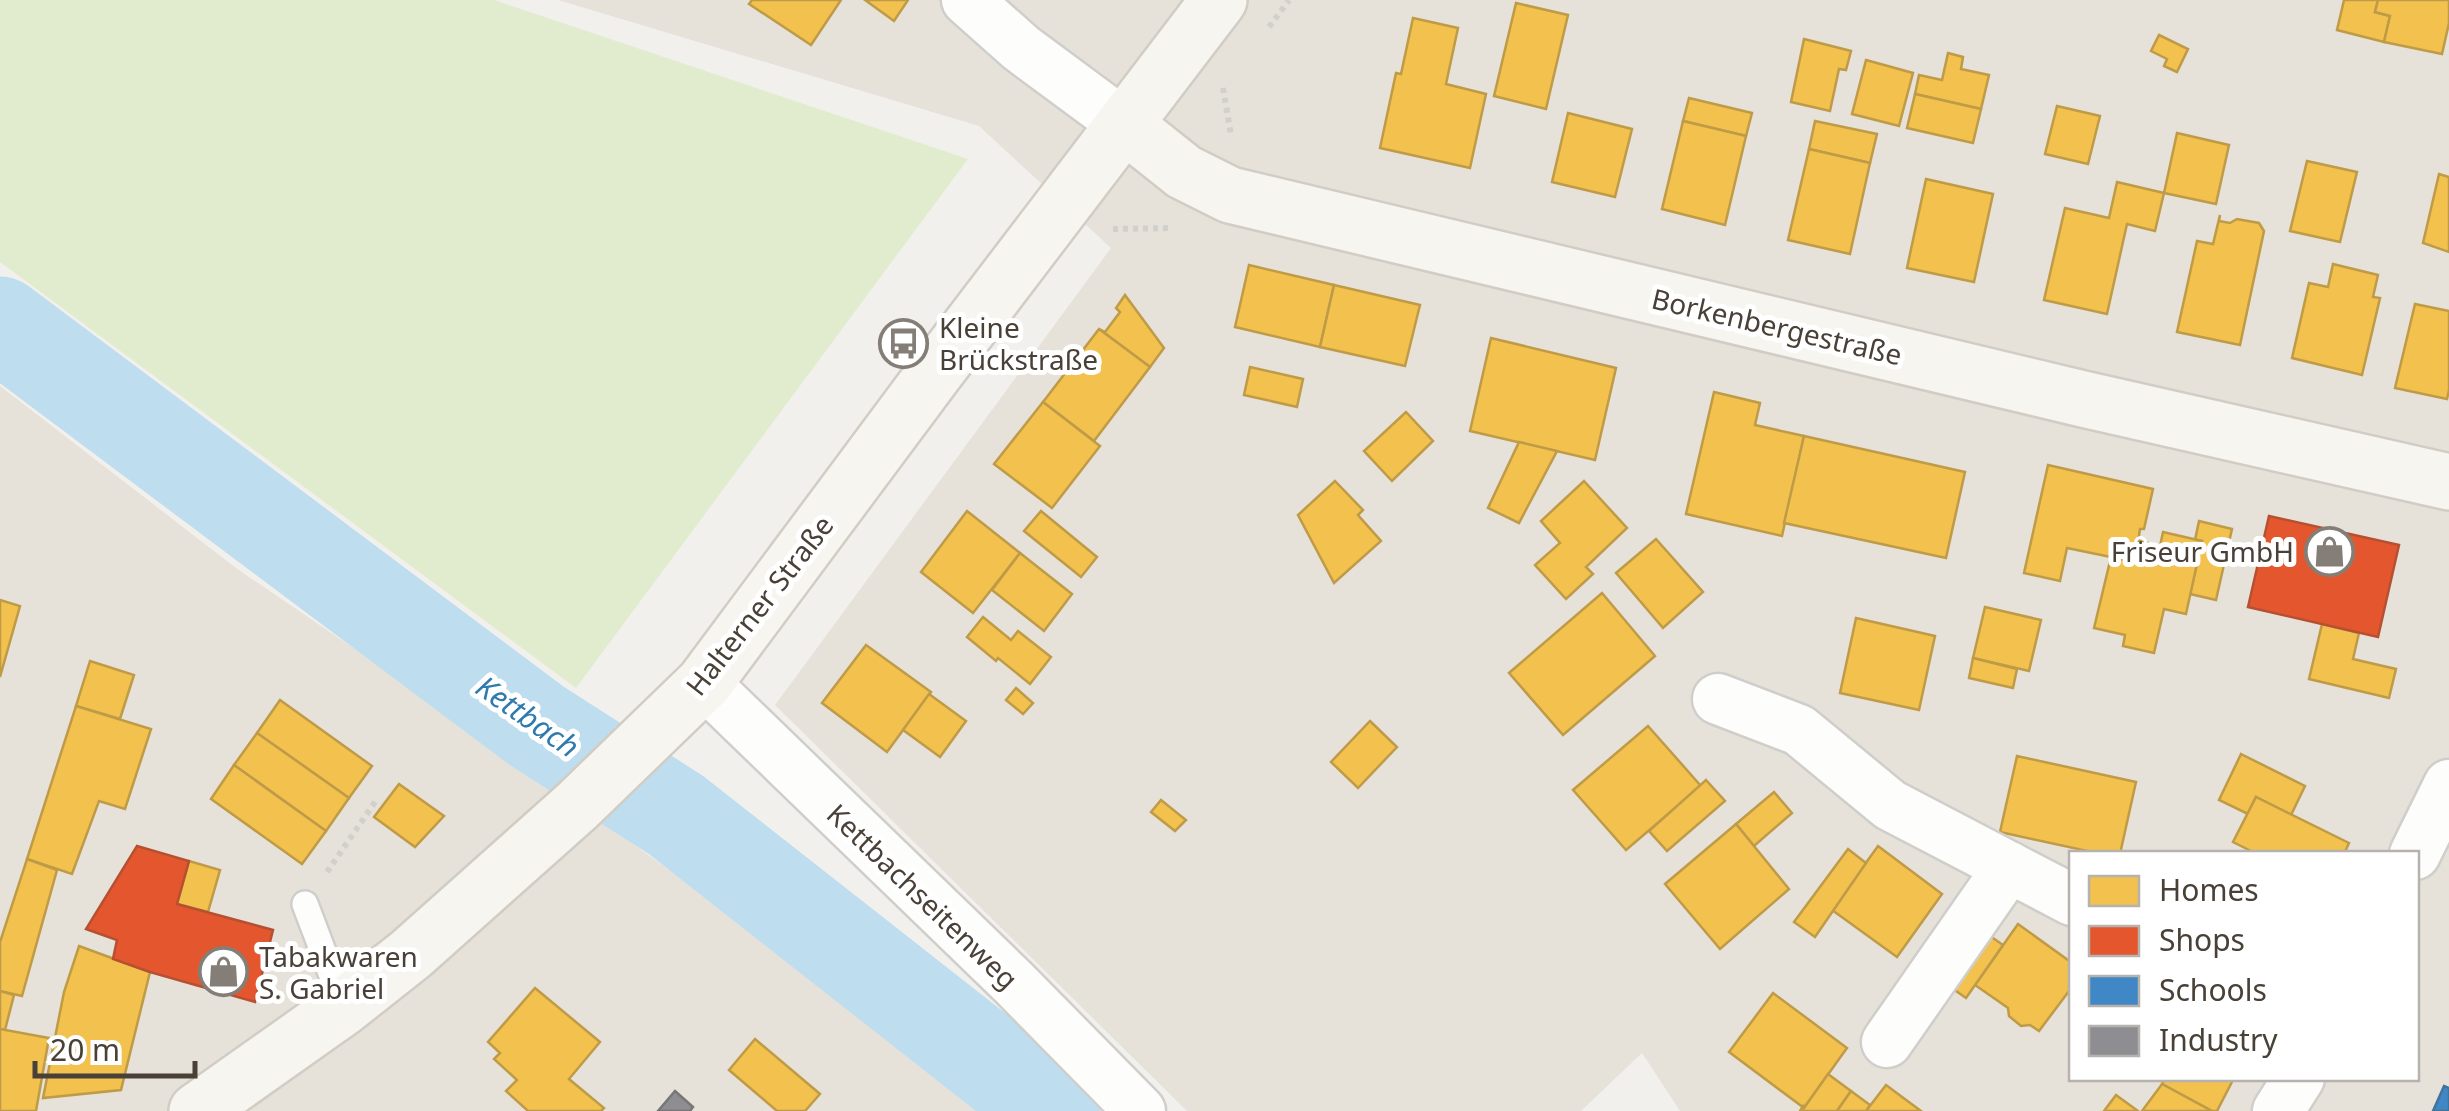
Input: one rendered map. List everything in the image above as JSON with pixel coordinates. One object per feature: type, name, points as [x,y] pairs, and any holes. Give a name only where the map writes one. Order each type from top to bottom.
[{"type":"main road","name":"Halterner Straße","points":[[198,1111],[411,954],[577,806],[704,682],[1219,0]]},
{"type":"main road","name":"Borkenbergestraße","points":[[1125,125],[1184,172],[1230,195],[2083,399],[2449,482]]},
{"type":"street","points":[[967,0],[1021,48],[1125,125]]},
{"type":"street","name":"Kettbachseitenweg","points":[[704,682],[1140,1111]]},
{"type":"street","points":[[1718,699],[1799,730],[1890,805],[2069,898]]},
{"type":"street","points":[[2416,851],[2449,785]]},
{"type":"street","points":[[1886,1042],[2009,867]]},
{"type":"street","points":[[2278,1111],[2297,1081]]},
{"type":"lane","points":[[305,904],[344,1007]]},
{"type":"path","points":[[305,904],[377,799]]},
{"type":"shaded area","points":[[558,0],[2449,0],[2449,1111],[1680,1111],[1642,1053],[1581,1111],[1187,1111],[775,705],[1111,248],[979,126]]},
{"type":"shaded area","points":[[0,386],[236,568],[478,733],[826,982],[984,1111],[0,1111]]},
{"type":"green space","points":[[0,0],[494,0],[968,159],[576,688],[0,262]]},
{"type":"building: Homes","points":[[752,0],[841,0],[811,45],[749,4]]},
{"type":"building: Homes","points":[[865,0],[908,0],[894,21]]},
{"type":"building: Homes","points":[[2344,0],[2378,0],[2375,12],[2390,16],[2384,42],[2337,30]]},
{"type":"building: Homes","points":[[2378,0],[2449,0],[2442,54],[2384,42],[2390,16],[2375,12]]},
{"type":"building: Homes","points":[[1516,3],[1568,15],[1546,109],[1494,96]]},
{"type":"building: Homes","points":[[1413,18],[1458,28],[1446,84],[1486,94],[1470,168],[1380,148]]},
{"type":"building: Homes","points":[[2159,35],[2188,49],[2177,72],[2164,66],[2167,59],[2151,51]]},
{"type":"building: Homes","points":[[1804,39],[1851,51],[1846,70],[1839,69],[1830,111],[1791,102]]},
{"type":"building: Homes","points":[[1948,53],[1963,57],[1961,69],[1989,75],[1981,109],[1915,94],[1919,75],[1942,80]]},
{"type":"building: Homes","points":[[1866,60],[1913,73],[1899,126],[1852,114]]},
{"type":"building: Homes","points":[[1915,94],[1981,109],[1973,143],[1907,128]]},
{"type":"building: Homes","points":[[1689,98],[1752,113],[1746,136],[1683,121]]},
{"type":"building: Homes","points":[[2057,106],[2100,116],[2088,164],[2045,154]]},
{"type":"building: Homes","points":[[1568,113],[1632,129],[1615,197],[1552,182]]},
{"type":"building: Homes","points":[[1683,121],[1746,136],[1725,225],[1662,209]]},
{"type":"building: Homes","points":[[1815,121],[1877,134],[1870,163],[1809,149]]},
{"type":"building: Homes","points":[[2177,133],[2229,145],[2216,204],[2164,193]]},
{"type":"building: Homes","points":[[1809,149],[1870,163],[1850,254],[1788,240]]},
{"type":"building: Homes","points":[[2307,161],[2357,172],[2340,242],[2290,231]]},
{"type":"building: Homes","points":[[2439,174],[2449,177],[2449,252],[2423,243]]},
{"type":"building: Homes","points":[[1926,179],[1993,194],[1974,282],[1907,268]]},
{"type":"building: Homes","points":[[2117,182],[2164,193],[2155,231],[2127,224],[2107,314],[2044,300],[2065,208],[2109,218]]},
{"type":"building: Homes","points":[[2220,215],[2219,221],[2259,223],[2264,231],[2240,345],[2177,332],[2197,241],[2213,244]]},
{"type":"building: Homes","points":[[2333,264],[2378,275],[2373,297],[2380,298],[2362,375],[2292,358],[2309,283],[2328,287]]},
{"type":"building: Homes","points":[[1249,265],[1334,285],[1320,347],[1235,327]]},
{"type":"building: Homes","points":[[1334,285],[1420,305],[1405,366],[1320,347]]},
{"type":"building: Homes","points":[[1125,295],[1164,348],[1150,367],[1099,329],[1105,332],[1120,312],[1116,308]]},
{"type":"building: Homes","points":[[2415,304],[2449,311],[2447,399],[2395,388]]},
{"type":"building: Homes","points":[[1099,329],[1150,367],[1094,441],[1043,402]]},
{"type":"building: Homes","points":[[1491,338],[1616,368],[1595,460],[1470,431]]},
{"type":"building: Homes","points":[[1250,367],[1303,379],[1297,407],[1244,395]]},
{"type":"building: Homes","points":[[1714,392],[1760,403],[1755,425],[1804,436],[1782,536],[1686,514]]},
{"type":"building: Homes","points":[[1043,402],[1100,446],[1052,508],[994,464]]},
{"type":"building: Homes","points":[[1406,412],[1433,441],[1392,481],[1364,451]]},
{"type":"building: Homes","points":[[1804,436],[1965,472],[1946,558],[1784,523]]},
{"type":"building: Homes","points":[[1519,442],[1557,451],[1519,523],[1488,508]]},
{"type":"building: Homes","points":[[2048,465],[2153,489],[2144,529],[2140,529],[2135,562],[2067,548],[2060,581],[2024,573]]},
{"type":"building: Homes","points":[[1335,481],[1363,510],[1358,515],[1381,541],[1334,583],[1298,515]]},
{"type":"building: Homes","points":[[1584,481],[1627,528],[1586,567],[1593,574],[1566,599],[1535,565],[1560,543],[1541,521]]},
{"type":"building: Homes","points":[[967,511],[1020,553],[973,613],[921,572]]},
{"type":"building: Homes","points":[[1041,511],[1097,557],[1081,577],[1024,531]]},
{"type":"building: Homes","points":[[2199,521],[2232,529],[2216,600],[2190,594],[2202,541],[2195,540]]},
{"type":"building: Homes","points":[[2163,532],[2202,541],[2186,614],[2164,609],[2154,653],[2123,646],[2125,635],[2094,628],[2111,557],[2135,562],[2140,541],[2160,546]]},
{"type":"building: Homes","points":[[1656,539],[1703,592],[1663,628],[1616,573]]},
{"type":"building: Homes","points":[[1020,553],[1072,594],[1044,631],[992,590]]},
{"type":"building: Homes","points":[[1602,593],[1655,656],[1563,735],[1509,673]]},
{"type":"building: Homes","points":[[0,600],[20,606],[0,677]]},
{"type":"building: Homes","points":[[1985,607],[2041,620],[2029,671],[1973,658]]},
{"type":"building: Homes","points":[[983,617],[1011,640],[1018,631],[1051,657],[1030,684],[967,637]]},
{"type":"building: Homes","points":[[1856,618],[1935,636],[1919,710],[1840,693]]},
{"type":"building: Homes","points":[[2322,624],[2359,633],[2353,659],[2396,669],[2389,698],[2309,679]]},
{"type":"building: Homes","points":[[866,645],[931,692],[887,752],[822,703]]},
{"type":"building: Homes","points":[[1973,658],[2017,669],[2013,688],[1969,678]]},
{"type":"building: Homes","points":[[90,661],[134,675],[120,719],[76,706]]},
{"type":"building: Homes","points":[[1016,688],[1033,703],[1023,714],[1006,700]]},
{"type":"building: Homes","points":[[929,694],[966,721],[940,757],[903,730]]},
{"type":"building: Homes","points":[[280,700],[372,766],[349,798],[257,733]]},
{"type":"building: Homes","points":[[76,706],[151,729],[125,809],[99,801],[72,874],[27,859]]},
{"type":"building: Homes","points":[[1370,721],[1397,747],[1358,788],[1331,762]]},
{"type":"building: Homes","points":[[1648,726],[1701,786],[1626,850],[1573,790]]},
{"type":"building: Homes","points":[[257,733],[349,798],[326,831],[234,765]]},
{"type":"building: Homes","points":[[2241,754],[2305,786],[2291,815],[2256,797],[2248,814],[2219,800]]},
{"type":"building: Homes","points":[[2017,756],[2136,782],[2121,851],[2087,851],[2000,832]]},
{"type":"building: Homes","points":[[234,765],[326,831],[302,864],[211,799]]},
{"type":"building: Homes","points":[[1706,780],[1725,801],[1667,851],[1649,831]]},
{"type":"building: Homes","points":[[399,784],[444,816],[415,847],[374,817]]},
{"type":"building: Homes","points":[[1774,792],[1792,813],[1754,846],[1736,824]]},
{"type":"building: Homes","points":[[2256,797],[2349,843],[2345,851],[2251,851],[2233,842]]},
{"type":"building: Homes","points":[[1161,800],[1186,820],[1175,831],[1151,812]]},
{"type":"building: Homes","points":[[1736,824],[1789,889],[1720,949],[1665,884]]},
{"type":"building: Homes","points":[[1878,846],[1942,894],[1897,957],[1832,910]]},
{"type":"building: Homes","points":[[1848,849],[1866,863],[1815,937],[1794,922]]},
{"type":"building: Homes","points":[[27,859],[57,870],[22,996],[0,991],[0,942]]},
{"type":"building: Homes","points":[[189,861],[220,870],[208,912],[177,904]]},
{"type":"building: Homes","points":[[2018,924],[2069,961],[2069,991],[2039,1031],[2030,1025],[2021,1026],[2009,1016],[2008,1008],[1975,985]]},
{"type":"building: Homes","points":[[1983,931],[2003,945],[1966,998],[1946,984]]},
{"type":"building: Homes","points":[[79,946],[150,972],[121,1090],[43,1098],[64,992]]},
{"type":"building: Homes","points":[[535,988],[600,1042],[569,1079],[604,1108],[601,1111],[528,1111],[506,1091],[517,1080],[494,1059],[500,1053],[488,1042]]},
{"type":"building: Homes","points":[[0,991],[14,995],[5,1030],[0,1029]]},
{"type":"building: Homes","points":[[1773,993],[1847,1048],[1804,1108],[1729,1052]]},
{"type":"building: Homes","points":[[0,1029],[49,1038],[36,1111],[0,1111]]},
{"type":"building: Homes","points":[[755,1039],[820,1094],[805,1111],[777,1111],[729,1070]]},
{"type":"building: Homes","points":[[1828,1074],[1851,1091],[1837,1111],[1800,1111],[1804,1108]]},
{"type":"building: Homes","points":[[2164,1081],[2232,1081],[2217,1111],[2162,1084]]},
{"type":"building: Homes","points":[[2162,1084],[2212,1111],[2142,1111]]},
{"type":"building: Homes","points":[[1886,1085],[1921,1111],[1866,1111]]},
{"type":"building: Homes","points":[[1851,1091],[1870,1105],[1866,1111],[1837,1111]]},
{"type":"building: Homes","points":[[2116,1095],[2138,1111],[2104,1111]]},
{"type":"building: Shops","points":[[2269,516],[2399,545],[2378,637],[2248,607]]},
{"type":"building: Shops","points":[[137,846],[189,861],[177,904],[273,930],[255,1002],[113,959],[117,940],[86,929]]},
{"type":"building: Schools","points":[[2444,1086],[2449,1088],[2449,1111],[2433,1111]]},
{"type":"building: Industry","points":[[675,1091],[693,1107],[690,1111],[658,1111]]},
{"type":"waterway","name":"Kettbach","points":[[0,324],[537,726],[676,815],[1053,1111]]},
{"type":"place","name":"Kleine Brückstraße","points":[[904,343]]},
{"type":"place","name":"Friseur GmbH","points":[[2329,551]]},
{"type":"place","name":"Tabakwaren S. Gabriel","points":[[224,972]]}]
